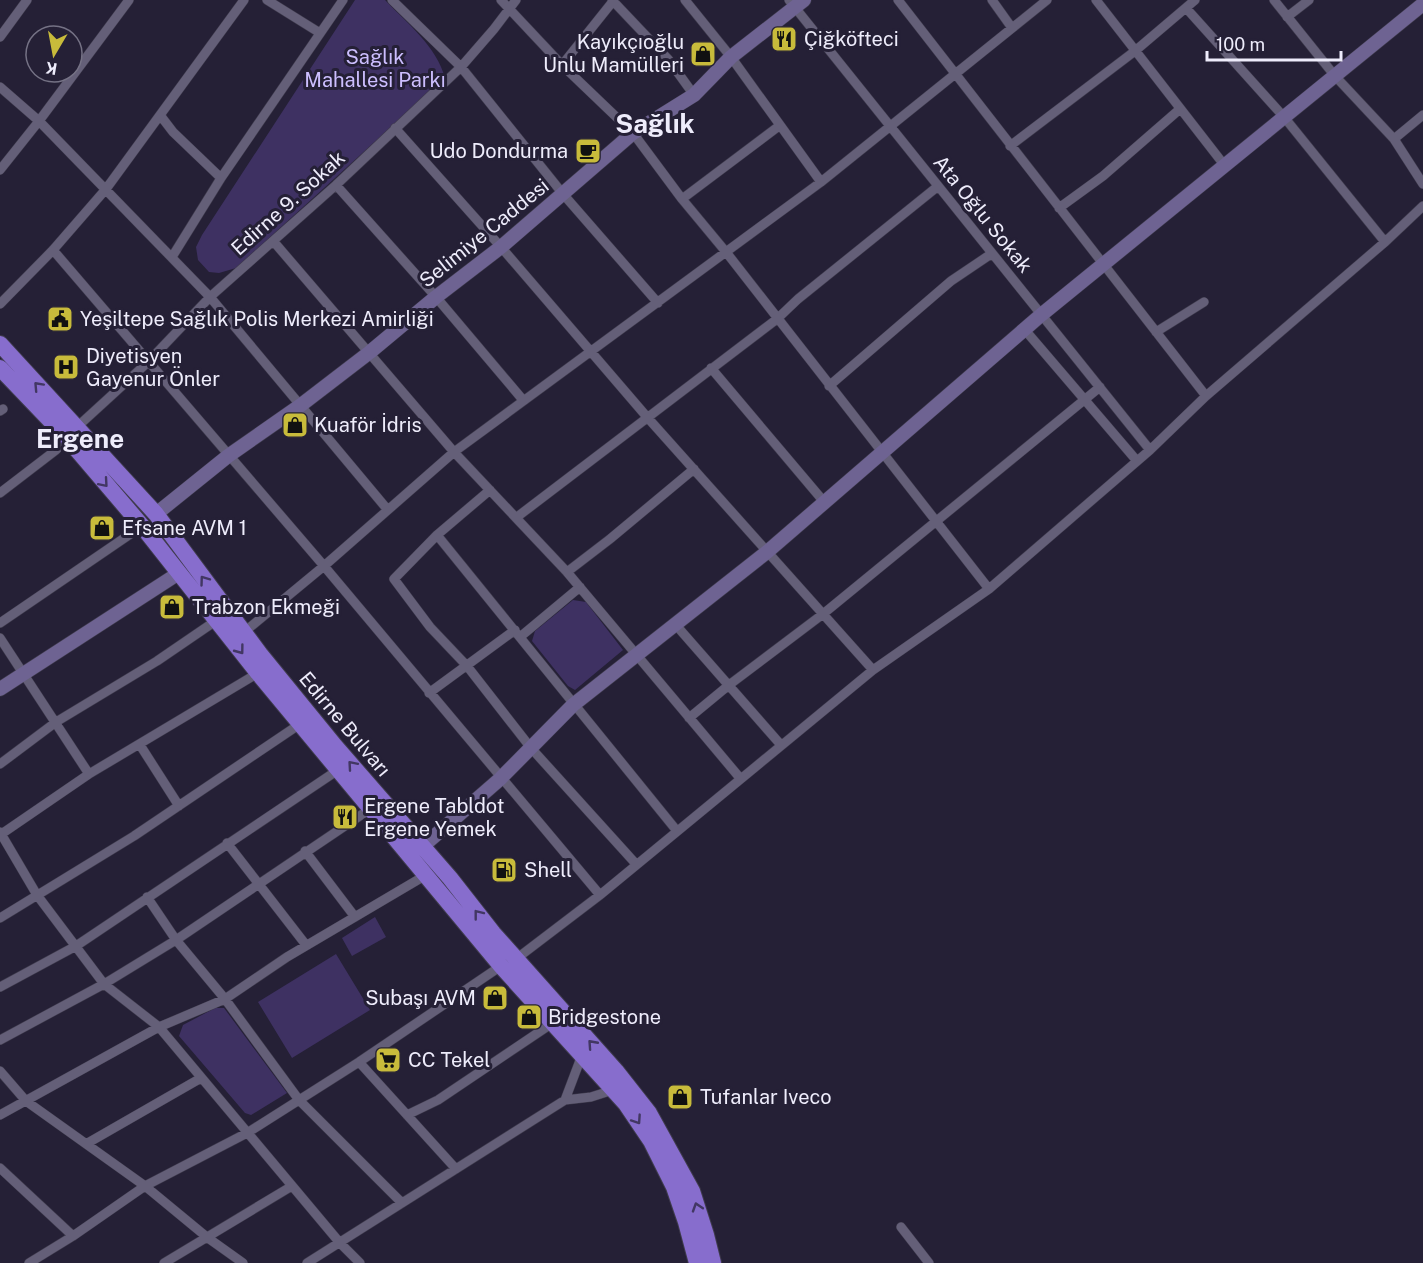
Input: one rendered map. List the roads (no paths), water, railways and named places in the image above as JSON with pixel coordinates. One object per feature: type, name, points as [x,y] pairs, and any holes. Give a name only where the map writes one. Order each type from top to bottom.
[{"type":"highway","name":"Edirne Bulvarı","points":[[0,344],[72,432],[178,573],[370,809],[426,875],[616,1071],[649,1113],[692,1191],[713,1263]]},
{"type":"highway","name":"Edirne Bulvarı","points":[[0,368],[72,432],[156,514],[243,633],[335,746],[423,846],[554,1022],[626,1104],[651,1141],[674,1186],[697,1263]]},
{"type":"street","points":[[0,37],[27,0]]},
{"type":"street","points":[[0,170],[39,122],[129,0]]},
{"type":"street","points":[[0,304],[53,250],[106,189],[244,0]]},
{"type":"street","points":[[267,0],[320,33]]},
{"type":"street","points":[[172,257],[221,178],[343,0]]},
{"type":"street","points":[[392,0],[461,68],[563,194],[658,303]]},
{"type":"street","points":[[501,0],[562,65],[633,133],[682,199],[726,252],[988,589]]},
{"type":"street","name":"Edirne 9. Sokak","points":[[0,493],[56,450],[72,432],[147,363],[210,297],[274,242],[461,68],[516,0]]},
{"type":"street","points":[[562,65],[613,0],[668,59],[694,95]]},
{"type":"street","points":[[685,0],[731,57],[821,182]]},
{"type":"street","points":[[898,0],[1206,396]]},
{"type":"street","points":[[992,0],[1012,28]]},
{"type":"street","points":[[243,633],[324,566],[454,452],[821,182],[1047,0]]},
{"type":"street","points":[[1096,0],[1225,166]]},
{"type":"street","points":[[1010,146],[1135,51],[1195,0]]},
{"type":"street","points":[[1274,0],[1335,76],[1394,140],[1423,184]]},
{"type":"street","points":[[1287,17],[1309,0]]},
{"type":"street","name":"Selimiye Caddesi","points":[[156,514],[228,456],[301,405],[370,352],[501,247],[633,133],[694,95],[731,57],[796,2]]},
{"type":"street","name":"Ata Oğlu Sokak","points":[[796,2],[937,187],[1150,450]]},
{"type":"street","points":[[423,846],[500,778],[573,705],[767,552],[1103,263],[1423,4]]},
{"type":"street","points":[[1186,8],[1284,117],[1385,242]]},
{"type":"street","points":[[0,87],[39,122],[210,297],[387,509]]},
{"type":"street","points":[[1059,208],[1103,176],[1180,110]]},
{"type":"street","points":[[160,115],[173,132],[221,178]]},
{"type":"street","points":[[1394,140],[1423,115]]},
{"type":"street","points":[[682,199],[779,126]]},
{"type":"street","points":[[395,128],[647,417],[873,670]]},
{"type":"street","points":[[336,185],[436,297],[523,400]]},
{"type":"street","points":[[517,517],[777,319],[798,298],[937,187]]},
{"type":"street","points":[[29,1263],[74,1236],[145,1186],[247,1133],[359,1062],[509,962],[600,895],[873,670],[988,589],[1150,450],[1206,396],[1385,242],[1423,206]]},
{"type":"street","points":[[274,242],[454,452],[567,572],[740,778]]},
{"type":"street","points":[[53,250],[147,363],[324,566],[600,895]]},
{"type":"street","points":[[829,386],[951,280],[991,254]]},
{"type":"street","points":[[1156,332],[1204,302]]},
{"type":"street","points":[[1025,330],[1137,461]]},
{"type":"street","points":[[711,368],[825,503]]},
{"type":"street","points":[[689,718],[823,614],[1100,387]]},
{"type":"street","points":[[567,572],[694,469]]},
{"type":"street","points":[[490,490],[437,535],[394,579],[430,627],[467,666],[531,748],[636,864]]},
{"type":"street","points":[[0,623],[141,526]]},
{"type":"street","points":[[437,535],[677,831]]},
{"type":"street","points":[[0,689],[178,573]]},
{"type":"street","points":[[429,693],[580,587]]},
{"type":"street","points":[[0,764],[56,722],[157,661],[217,620]]},
{"type":"street","points":[[675,624],[781,745]]},
{"type":"street","points":[[0,638],[89,774]]},
{"type":"street","points":[[258,673],[89,774],[1,834],[37,895],[104,984],[159,1027],[340,1243],[360,1263]]},
{"type":"street","points":[[0,918],[179,806],[300,724]]},
{"type":"street","points":[[140,745],[179,806]]},
{"type":"street","points":[[0,987],[76,946],[338,770]]},
{"type":"street","points":[[0,1040],[104,984],[176,940],[370,809]]},
{"type":"street","points":[[227,843],[258,886],[306,945]]},
{"type":"street","points":[[305,851],[355,917]]},
{"type":"street","points":[[0,1115],[159,1027],[225,999],[306,945],[426,875]]},
{"type":"street","points":[[147,897],[176,940],[225,999],[299,1100],[402,1203]]},
{"type":"street","points":[[407,1115],[438,1100],[554,1022]]},
{"type":"street","points":[[565,1100],[582,1055]]},
{"type":"street","points":[[359,1062],[456,1169]]},
{"type":"street","points":[[0,1071],[26,1101],[145,1186],[208,1238],[243,1263]]},
{"type":"street","points":[[86,1144],[201,1078]]},
{"type":"street","points":[[307,1263],[565,1100],[591,1097],[614,1090]]},
{"type":"street","points":[[0,1168],[74,1236]]},
{"type":"street","points":[[164,1263],[292,1186]]},
{"type":"street","points":[[901,1227],[929,1263]]},
{"type":"place","name":"Çiğköfteci","points":[[784,39]]},
{"type":"place","name":"Kayıkçıoğlu Unlu Mamülleri","points":[[703,54]]},
{"type":"place","name":"Udo Dondurma","points":[[588,151]]},
{"type":"place","name":"Yeşiltepe Sağlık Polis Merkezi Amirliği","points":[[60,319]]},
{"type":"place","name":"Diyetisyen Gayenur Önler","points":[[66,367]]},
{"type":"place","name":"Kuaför İdris","points":[[295,425]]},
{"type":"place","name":"Efsane AVM 1","points":[[102,528]]},
{"type":"place","name":"Trabzon Ekmeği","points":[[172,607]]},
{"type":"place","name":"Ergene Tabldot Ergene Yemek","points":[[345,817]]},
{"type":"place","name":"Shell","points":[[504,870]]},
{"type":"place","name":"Subaşı AVM","points":[[495,998]]},
{"type":"place","name":"Bridgestone","points":[[529,1017]]},
{"type":"place","name":"CC Tekel","points":[[388,1060]]},
{"type":"place","name":"Tufanlar Iveco","points":[[680,1097]]},
{"type":"district","name":"Sağlık","points":[[655,123]]},
{"type":"district","name":"Ergene","points":[[80,438]]},
{"type":"park label","name":"Sağlık Mahallesi Parkı","points":[[375,68]]}]
